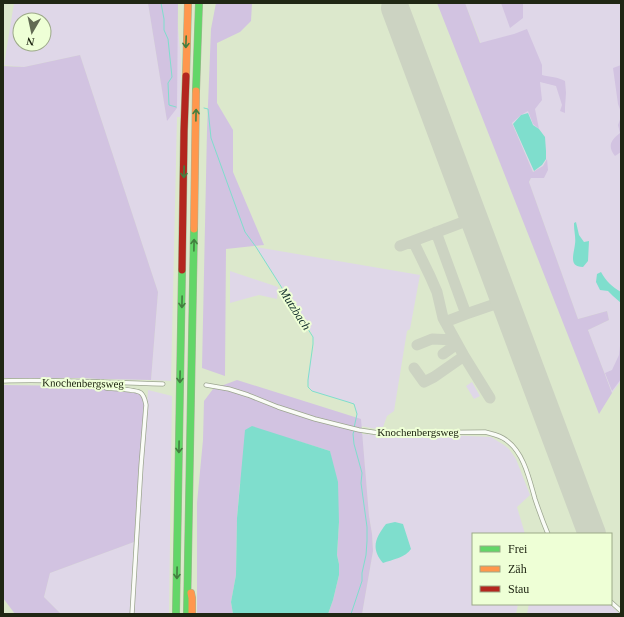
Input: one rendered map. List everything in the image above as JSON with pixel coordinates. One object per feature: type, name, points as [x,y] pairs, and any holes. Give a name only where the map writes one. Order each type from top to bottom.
[{"type":"highway","points":[[176,614],[184,131],[188,3]]},
{"type":"highway","points":[[187,614],[196,84],[199,3]]},
{"type":"highway","points":[[188,586],[192,598],[192,614]]},
{"type":"street","name":"Knochenbergsweg","points":[[3,382],[103,382],[162,384]]},
{"type":"street","points":[[103,382],[104,387],[106,388],[141,393],[145,398],[146,405],[132,614]]},
{"type":"street","name":"Knochenbergsweg","points":[[206,385],[229,389],[285,410],[359,430],[379,433],[486,432],[496,435],[505,439],[511,444],[521,458],[528,474],[548,533]]},
{"type":"street","points":[[612,603],[621,611]]},
{"type":"shaded area","points":[[14,3],[148,3],[167,120],[174,3],[181,60],[180,117],[177,117],[171,381],[151,380],[158,292],[80,55],[24,67],[4,65],[12,15],[12,52],[52,52],[52,12],[13,12]]},
{"type":"shaded area","points":[[148,3],[178,3],[177,108],[167,121]]},
{"type":"shaded area","points":[[216,3],[252,3],[251,21],[240,32],[217,43],[217,103],[233,130],[233,172],[264,245],[226,249],[225,376],[202,368],[207,130],[211,29]]},
{"type":"shaded area","points":[[437,3],[465,3],[480,43],[527,29],[542,65],[542,75],[565,81],[565,113],[560,111],[562,105],[556,86],[540,82],[542,100],[535,109],[539,129],[533,124],[528,111],[512,123],[533,172],[543,166],[547,159],[548,170],[544,178],[531,178],[529,182],[578,319],[607,311],[609,320],[588,330],[612,393],[599,414]]},
{"type":"shaded area","points":[[465,3],[621,3],[621,381],[612,393],[588,330],[609,320],[607,311],[578,319],[529,182],[531,178],[544,178],[546,160],[543,166],[533,172]]},
{"type":"shaded area","points":[[501,3],[523,3],[523,18],[510,28]]},
{"type":"shaded area","points":[[80,55],[158,292],[151,380],[3,378],[3,66],[24,67]]},
{"type":"shaded area","points":[[621,65],[621,112],[618,104],[613,68]]},
{"type":"shaded area","points":[[621,117],[621,152],[615,156],[611,149],[611,143],[620,133],[618,125]]},
{"type":"shaded area","points":[[256,247],[420,275],[410,329],[407,331],[394,411],[387,416],[382,430],[355,425],[357,414],[354,404],[312,391],[309,386],[308,379],[314,343],[312,334]]},
{"type":"shaded area","points":[[230,271],[278,287],[277,299],[259,295],[230,303]]},
{"type":"shaded area","points":[[621,344],[621,379],[612,391],[605,373],[612,370],[619,355]]},
{"type":"shaded area","points":[[237,380],[361,419],[373,551],[362,614],[328,614],[339,575],[337,555],[339,522],[330,451],[291,439],[240,483],[237,518],[236,575],[231,602],[233,614],[197,614],[197,503],[203,440],[204,401],[213,389]]},
{"type":"shaded area","points":[[472,382],[480,396],[474,399],[466,386]]},
{"type":"shaded area","points":[[83,384],[96,385],[106,390],[136,393],[141,395],[143,399],[145,406],[134,542],[50,573],[44,597],[61,614],[15,614],[3,598],[3,385],[79,386]]},
{"type":"shaded area","points":[[148,390],[172,396],[169,614],[133,614]]},
{"type":"shaded area","points":[[362,434],[491,437],[504,445],[516,459],[530,495],[517,507],[525,533],[472,533],[472,605],[518,605],[516,614],[362,614],[373,551]]},
{"type":"shaded area","points":[[134,542],[130,614],[61,614],[44,597],[50,573]]},
{"type":"shaded area","points":[[529,605],[610,605],[620,614],[527,614]]},
{"type":"water","points":[[528,113],[533,125],[539,129],[545,137],[546,159],[542,165],[534,171],[513,124],[521,115]]},
{"type":"water","points":[[576,222],[579,235],[584,242],[589,241],[588,261],[583,267],[575,265],[573,259],[575,242],[574,223]]},
{"type":"water","points":[[601,272],[610,284],[621,292],[621,303],[608,291],[600,290],[596,282],[597,274]]},
{"type":"water","points":[[252,426],[330,451],[338,482],[339,522],[337,555],[339,575],[328,614],[233,614],[231,602],[236,575],[237,518],[245,430]]},
{"type":"water","points":[[395,522],[403,524],[411,549],[402,556],[383,563],[377,552],[377,538],[386,524]]},
{"type":"waterway","name":"Mutzbach","points":[[161,3],[164,19],[164,30],[168,39],[172,77],[168,83],[169,105],[176,107]]},
{"type":"waterway","name":"Mutzbach","points":[[204,108],[208,109],[211,138],[245,232],[313,337],[308,387],[312,391],[354,404],[357,414],[354,428]]},
{"type":"waterway","name":"Mutzbach","points":[[351,614],[362,581],[367,541],[367,527],[361,483],[362,473],[354,444],[354,431]]},
{"type":"taxiway","points":[[400,246],[474,218]]},
{"type":"taxiway","points":[[436,232],[466,314]]},
{"type":"taxiway","points":[[413,241],[437,292],[443,318],[464,356],[434,377],[424,382],[414,368]]},
{"type":"taxiway","points":[[445,322],[504,301]]},
{"type":"taxiway","points":[[417,345],[432,339],[455,340]]},
{"type":"taxiway","points":[[443,354],[457,344]]},
{"type":"taxiway","points":[[464,356],[490,398]]},
{"type":"runway","points":[[395,8],[592,533]]},
{"type":"traffic: fast","points":[[196,91],[199,3]]},
{"type":"traffic: fast","points":[[187,614],[194,229]]},
{"type":"traffic: fast","points":[[176,614],[182,270]]},
{"type":"traffic: slow","points":[[186,76],[188,3]]},
{"type":"traffic: slow","points":[[194,229],[196,91]]},
{"type":"traffic: slow","points":[[191,593],[192,614]]},
{"type":"traffic: jam","points":[[182,270],[186,76]]}]
